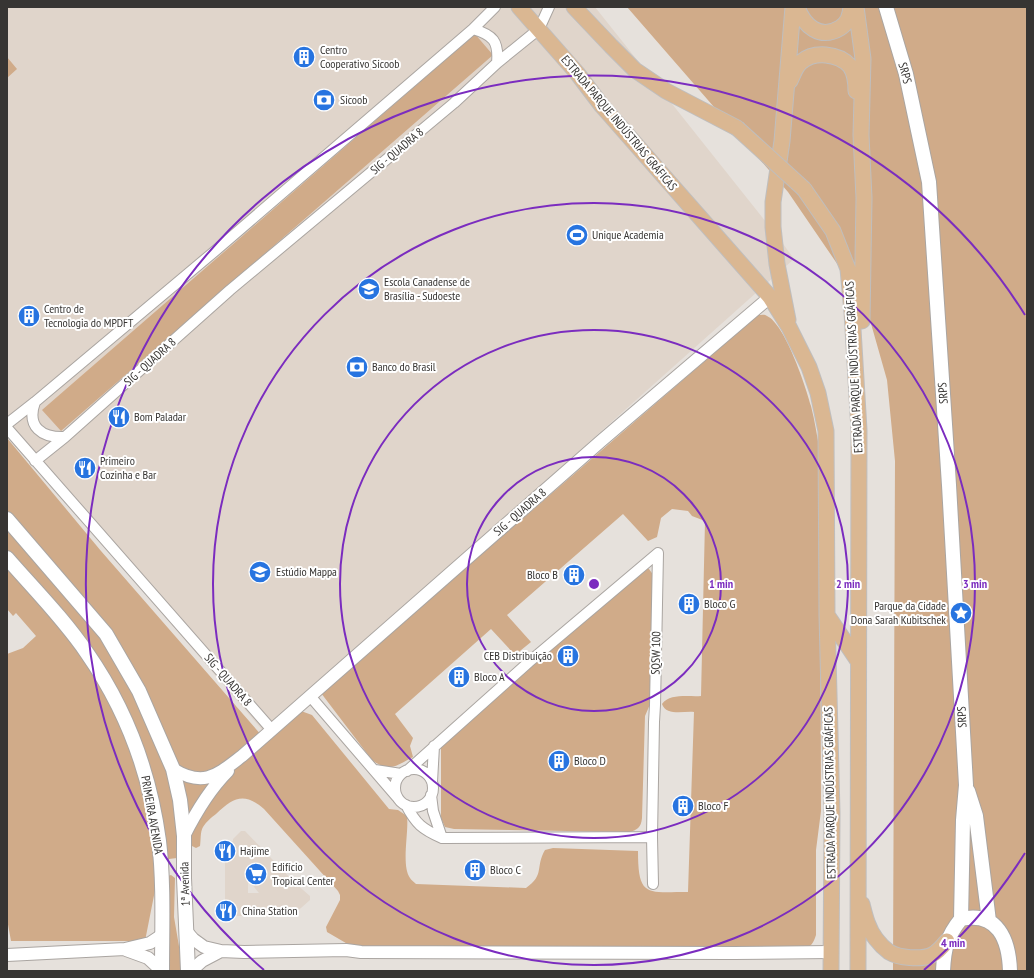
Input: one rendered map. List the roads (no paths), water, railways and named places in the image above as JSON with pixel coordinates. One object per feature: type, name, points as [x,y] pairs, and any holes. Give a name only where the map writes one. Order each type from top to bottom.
[{"type":"main road","name":"ESTRADA PARQUE INDÚSTRIAS GRÁFICAS","points":[[519,7],[577,72],[602,106],[770,298],[789,327],[809,367],[818,393],[826,431],[827,615],[832,813],[831,971]]},
{"type":"main road","name":"ESTRADA PARQUE INDÚSTRIAS GRÁFICAS","points":[[574,7],[635,70],[666,91],[737,128],[804,189],[833,231],[848,269],[860,430],[858,971]]},
{"type":"main road","points":[[789,327],[777,264],[773,202],[782,142],[793,7]]},
{"type":"main road","points":[[797,7],[804,21],[818,32],[836,30],[844,25],[850,15],[851,7]]},
{"type":"main road","points":[[856,7],[863,59],[861,135]]},
{"type":"main road","name":"SRPS","points":[[886,7],[907,81],[928,182],[950,485],[966,785],[963,820],[961,919]]},
{"type":"main road","points":[[786,90],[797,66],[808,57],[816,55],[827,55],[842,60],[850,67],[855,77],[861,135],[864,198],[860,430]]},
{"type":"main road","points":[[7,519],[106,634],[139,691],[173,769],[180,800],[184,836]]},
{"type":"main road","name":"PRIMEIRA AVENIDA","points":[[7,558],[87,652],[119,706],[138,750],[150,793],[159,841],[162,971]]},
{"type":"main road","points":[[827,615],[858,661]]},
{"type":"main road","name":"SRPS","points":[[966,785],[976,816],[989,921]]},
{"type":"main road","name":"1ª Avenida","points":[[184,836],[184,878],[187,932]]},
{"type":"main road","points":[[161,877],[165,873],[173,871],[184,878]]},
{"type":"main road","points":[[858,888],[865,918],[875,938],[890,952],[904,957],[918,958],[930,956],[939,950],[961,919],[980,917],[989,921],[1003,936],[1009,954],[1010,971]]},
{"type":"main road","points":[[187,932],[190,971]]},
{"type":"main road","points":[[943,971],[947,940]]},
{"type":"street","points":[[7,424],[214,251],[473,29],[495,7]]},
{"type":"street","points":[[538,29],[549,7]]},
{"type":"street","points":[[473,29],[487,34],[493,39],[497,45],[497,63]]},
{"type":"street","name":"SIG - QUADRA 8","points":[[272,730],[35,461],[65,437],[230,290],[454,103],[497,63],[538,29]]},
{"type":"street","name":"SIG - QUADRA 8","points":[[173,769],[194,779],[202,778],[224,770],[242,756],[601,441],[770,298]]},
{"type":"street","points":[[35,402],[32,411],[33,423],[46,435],[53,438],[65,437]]},
{"type":"street","points":[[7,428],[35,461]]},
{"type":"street","name":"SQSW 100","points":[[404,772],[526,665],[658,553],[652,837]]},
{"type":"street","points":[[310,696],[397,797],[406,805],[414,820],[428,832],[442,838],[652,837],[653,884]]},
{"type":"street","points":[[406,805],[418,806],[428,800],[431,795],[433,789],[434,746]]},
{"type":"street","name":"SIG - QUADRA 8","points":[[184,836],[194,816],[216,783],[242,756]]},
{"type":"street","points":[[375,770],[404,772],[413,769],[425,772],[432,783]]},
{"type":"street","points":[[397,797],[395,785],[404,772]]},
{"type":"street","points":[[431,795],[433,810],[442,838]]},
{"type":"street","points":[[187,932],[193,939],[204,947],[221,951],[244,952],[346,950],[361,952],[831,952]]},
{"type":"street","points":[[7,955],[125,949],[150,943],[162,935]]},
{"type":"street","points":[[125,949],[148,958],[162,971]]},
{"type":"street","points":[[190,971],[202,961],[221,951]]},
{"type":"place","name":"Centro Cooperativo Sicoob","points":[[304,57]]},
{"type":"place","name":"Sicoob","points":[[324,100]]},
{"type":"place","name":"Unique Academia","points":[[577,235]]},
{"type":"place","name":"Escola Canadense de Brasília - Sudoeste","points":[[369,289]]},
{"type":"place","name":"Centro de Tecnologia do MPDFT","points":[[29,316]]},
{"type":"place","name":"Banco do Brasil","points":[[357,367]]},
{"type":"place","name":"Bom Paladar","points":[[119,417]]},
{"type":"place","name":"Primeiro Cozinha e Bar","points":[[85,468]]},
{"type":"place","name":"Estúdio Mappa","points":[[260,572]]},
{"type":"place","name":"Bloco B","points":[[574,575]]},
{"type":"place","name":"Bloco G","points":[[689,604]]},
{"type":"place","name":"Parque da Cidade Dona Sarah Kubitschek","points":[[961,613]]},
{"type":"place","name":"CEB Distribuição","points":[[568,656]]},
{"type":"place","name":"Bloco A","points":[[459,677]]},
{"type":"place","name":"Bloco D","points":[[559,761]]},
{"type":"place","name":"Bloco F","points":[[683,806]]},
{"type":"place","name":"Hajime","points":[[225,851]]},
{"type":"place","name":"Bloco C","points":[[475,870]]},
{"type":"place","name":"Edifício Tropical Center","points":[[256,874]]},
{"type":"place","name":"China Station","points":[[226,911]]}]
